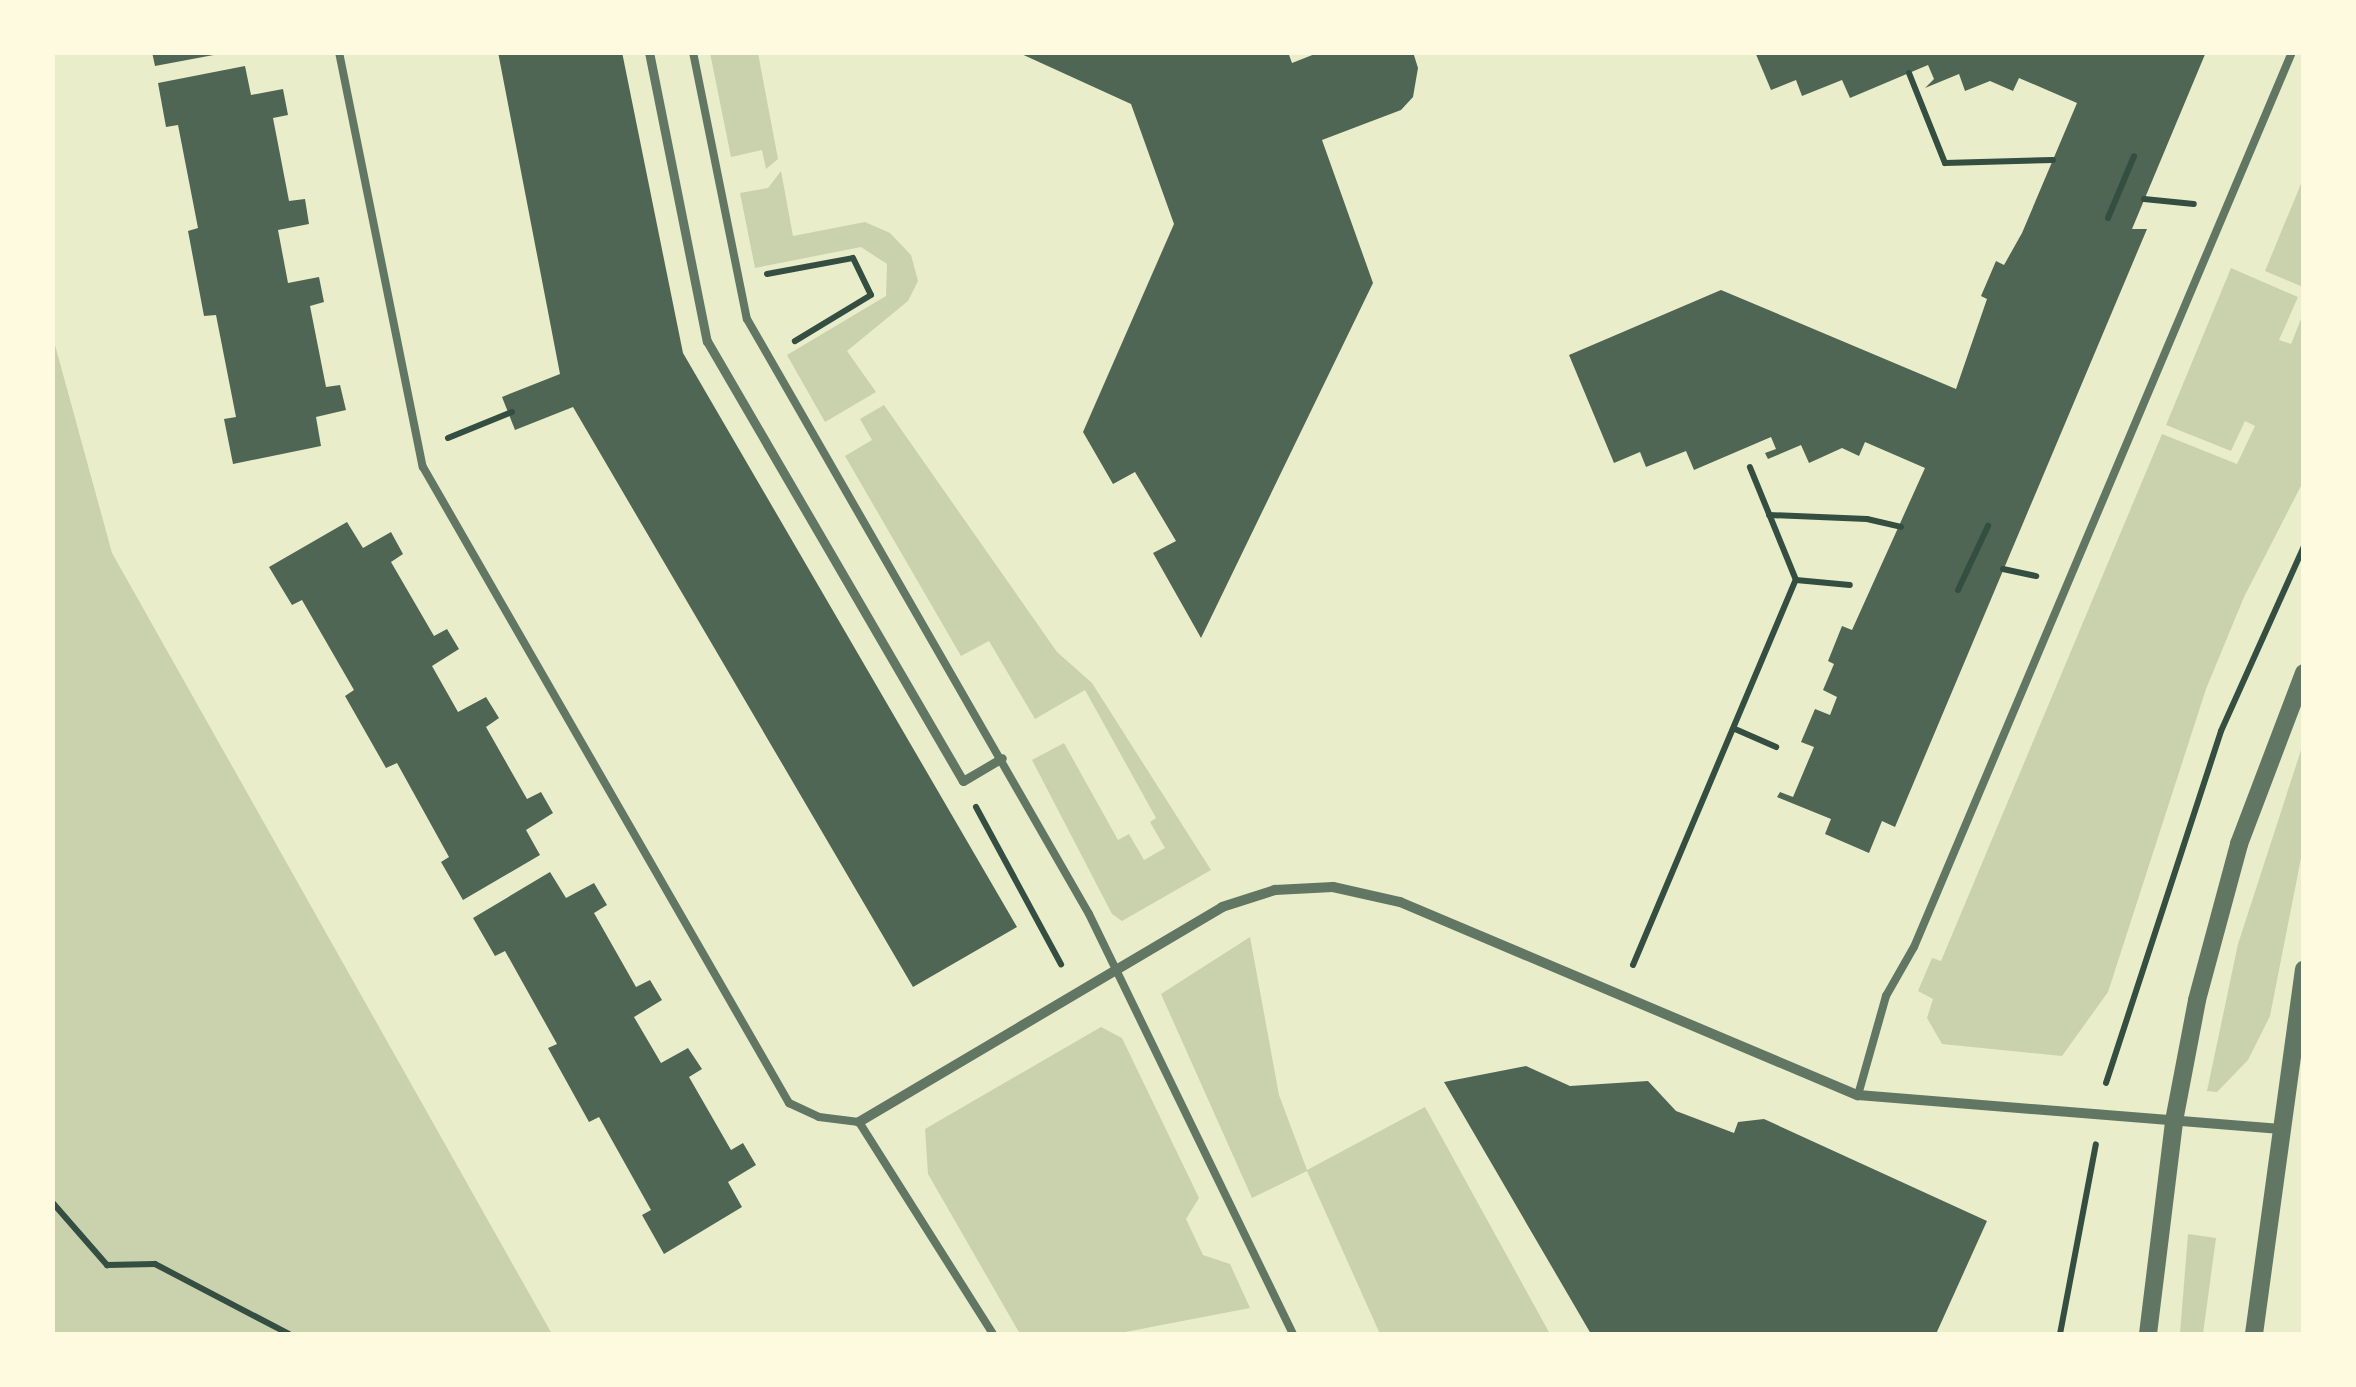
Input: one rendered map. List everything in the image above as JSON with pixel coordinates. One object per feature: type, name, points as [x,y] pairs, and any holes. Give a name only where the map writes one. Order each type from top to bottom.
[{"type":"street","points":[[650,52],[707,341],[963,781],[1002,758]]},
{"type":"street","points":[[2148,1334],[2174,1122],[2228,878],[2304,673]]},
{"type":"street","points":[[859,1122],[1118,968],[1248,897],[1301,887],[1362,891],[1858,1095],[2281,1129]]},
{"type":"street","points":[[2254,1334],[2304,969]]},
{"type":"lane","points":[[339,52],[423,467],[789,1102],[819,1117],[859,1122],[993,1334]]},
{"type":"lane","points":[[692,52],[746,319],[1002,758],[1118,968],[1292,1334]]},
{"type":"lane","points":[[1858,1095],[1886,996],[1914,948],[2292,52]]},
{"type":"path","points":[[1909,73],[1945,163],[2053,160]]},
{"type":"path","points":[[2108,218],[2134,156]]},
{"type":"path","points":[[2144,199],[2194,204]]},
{"type":"path","points":[[739,280],[854,258],[871,295],[768,357]]},
{"type":"path","points":[[456,434],[512,412]]},
{"type":"path","points":[[1630,970],[1796,580],[1750,467]]},
{"type":"path","points":[[1770,514],[1867,519],[1900,527]]},
{"type":"path","points":[[1958,590],[1988,526]]},
{"type":"path","points":[[2105,1088],[2222,732],[2304,546]]},
{"type":"path","points":[[2003,569],[2037,576]]},
{"type":"path","points":[[1796,580],[1850,584]]},
{"type":"path","points":[[1734,729],[1776,747]]},
{"type":"path","points":[[963,781],[1061,964]]},
{"type":"path","points":[[2060,1334],[2097,1141]]},
{"type":"path","points":[[52,1202],[107,1265],[155,1264],[288,1334]]},
{"type":"green space","points":[[710,53],[758,53],[778,159],[766,169],[762,150],[731,157]]},
{"type":"green space","points":[[781,171],[793,236],[865,222],[890,233],[911,255],[918,281],[908,301],[847,351],[876,392],[825,422],[787,355],[886,296],[887,264],[861,247],[755,268],[740,193],[768,188]]},
{"type":"green space","points":[[2303,179],[2304,286],[2303,287],[2265,271]]},
{"type":"green space","points":[[2231,268],[2298,297],[2279,340],[2291,344],[2303,314],[2303,482],[2244,597],[2206,689],[2108,992],[2062,1056],[1942,1044],[1927,1018],[1933,999],[1918,991],[1932,958],[1941,961],[2162,434],[2237,464],[2255,426],[2245,421],[2231,451],[2166,425]]},
{"type":"green space","points":[[52,334],[112,553],[552,1334],[53,1334]]},
{"type":"green space","points":[[884,405],[1057,652],[1092,683],[1211,870],[1122,921],[1112,914],[1032,760],[1064,743],[1118,840],[1129,834],[1144,860],[1165,848],[1150,822],[1156,818],[1085,690],[1035,719],[989,641],[961,656],[845,456],[872,440],[860,419]]},
{"type":"green space","points":[[2303,744],[2303,848],[2270,1016],[2248,1060],[2217,1092],[2207,1091],[2238,944]]},
{"type":"green space","points":[[1250,937],[1279,1095],[1307,1170],[1425,1107],[1550,1334],[1380,1334],[1307,1171],[1252,1198],[1161,994]]},
{"type":"green space","points":[[1101,1027],[1122,1038],[1199,1198],[1186,1219],[1203,1255],[1230,1264],[1250,1308],[1115,1334],[1020,1334],[928,1174],[925,1129]]},
{"type":"green space","points":[[2188,1234],[2216,1238],[2203,1334],[2180,1334]]},
{"type":"building","points":[[152,52],[219,52],[219,54],[155,66]]},
{"type":"building","points":[[498,52],[622,52],[683,353],[1017,927],[913,987],[573,407],[515,430],[502,397],[560,374]]},
{"type":"building","points":[[1017,52],[1288,52],[1292,63],[1320,52],[1413,52],[1418,68],[1413,97],[1401,110],[1322,140],[1373,283],[1201,638],[1153,553],[1176,541],[1135,472],[1113,484],[1083,432],[1174,224],[1131,104]]},
{"type":"building","points":[[1755,52],[2206,52],[2132,229],[2147,229],[1895,827],[1882,821],[1869,853],[1825,834],[1831,819],[1777,797],[1780,792],[1793,797],[1814,747],[1801,742],[1815,709],[1830,715],[1837,697],[1823,690],[1834,664],[1828,661],[1842,626],[1852,630],[1925,468],[1865,442],[1859,456],[1842,448],[1809,463],[1801,445],[1768,459],[1765,453],[1776,449],[1771,437],[1694,470],[1686,451],[1646,467],[1640,452],[1614,463],[1569,355],[1721,290],[1956,389],[1987,299],[1981,296],[1996,261],[2004,265],[2022,233],[2077,103],[2019,78],[2013,91],[1990,81],[1965,91],[1959,74],[1925,88],[1934,79],[1928,65],[1850,98],[1842,80],[1802,96],[1796,80],[1771,90]]},
{"type":"building","points":[[245,66],[251,95],[283,89],[288,115],[273,118],[289,201],[305,199],[309,224],[278,230],[288,283],[319,277],[324,302],[310,306],[326,387],[340,385],[346,410],[316,417],[321,446],[233,464],[224,419],[236,417],[216,315],[204,316],[188,231],[198,228],[178,125],[166,127],[158,83]]},
{"type":"building","points":[[347,522],[363,548],[391,532],[403,554],[391,562],[434,636],[447,629],[459,649],[432,666],[458,712],[486,697],[499,718],[486,727],[527,799],[541,792],[553,813],[526,830],[540,855],[463,900],[441,862],[449,857],[397,763],[386,768],[345,696],[354,690],[302,600],[292,605],[269,567]]},
{"type":"building","points":[[550,872],[566,898],[594,883],[607,905],[594,913],[636,987],[650,980],[662,1000],[634,1017],[661,1063],[688,1048],[702,1069],[689,1077],[731,1150],[743,1143],[756,1165],[728,1182],[742,1207],[664,1254],[642,1215],[651,1210],[599,1117],[589,1122],[548,1048],[557,1044],[505,951],[495,956],[473,918]]},
{"type":"building","points":[[1526,1066],[1570,1086],[1648,1081],[1676,1111],[1734,1133],[1738,1122],[1764,1119],[1987,1221],[1936,1334],[1591,1334],[1444,1082]]}]
